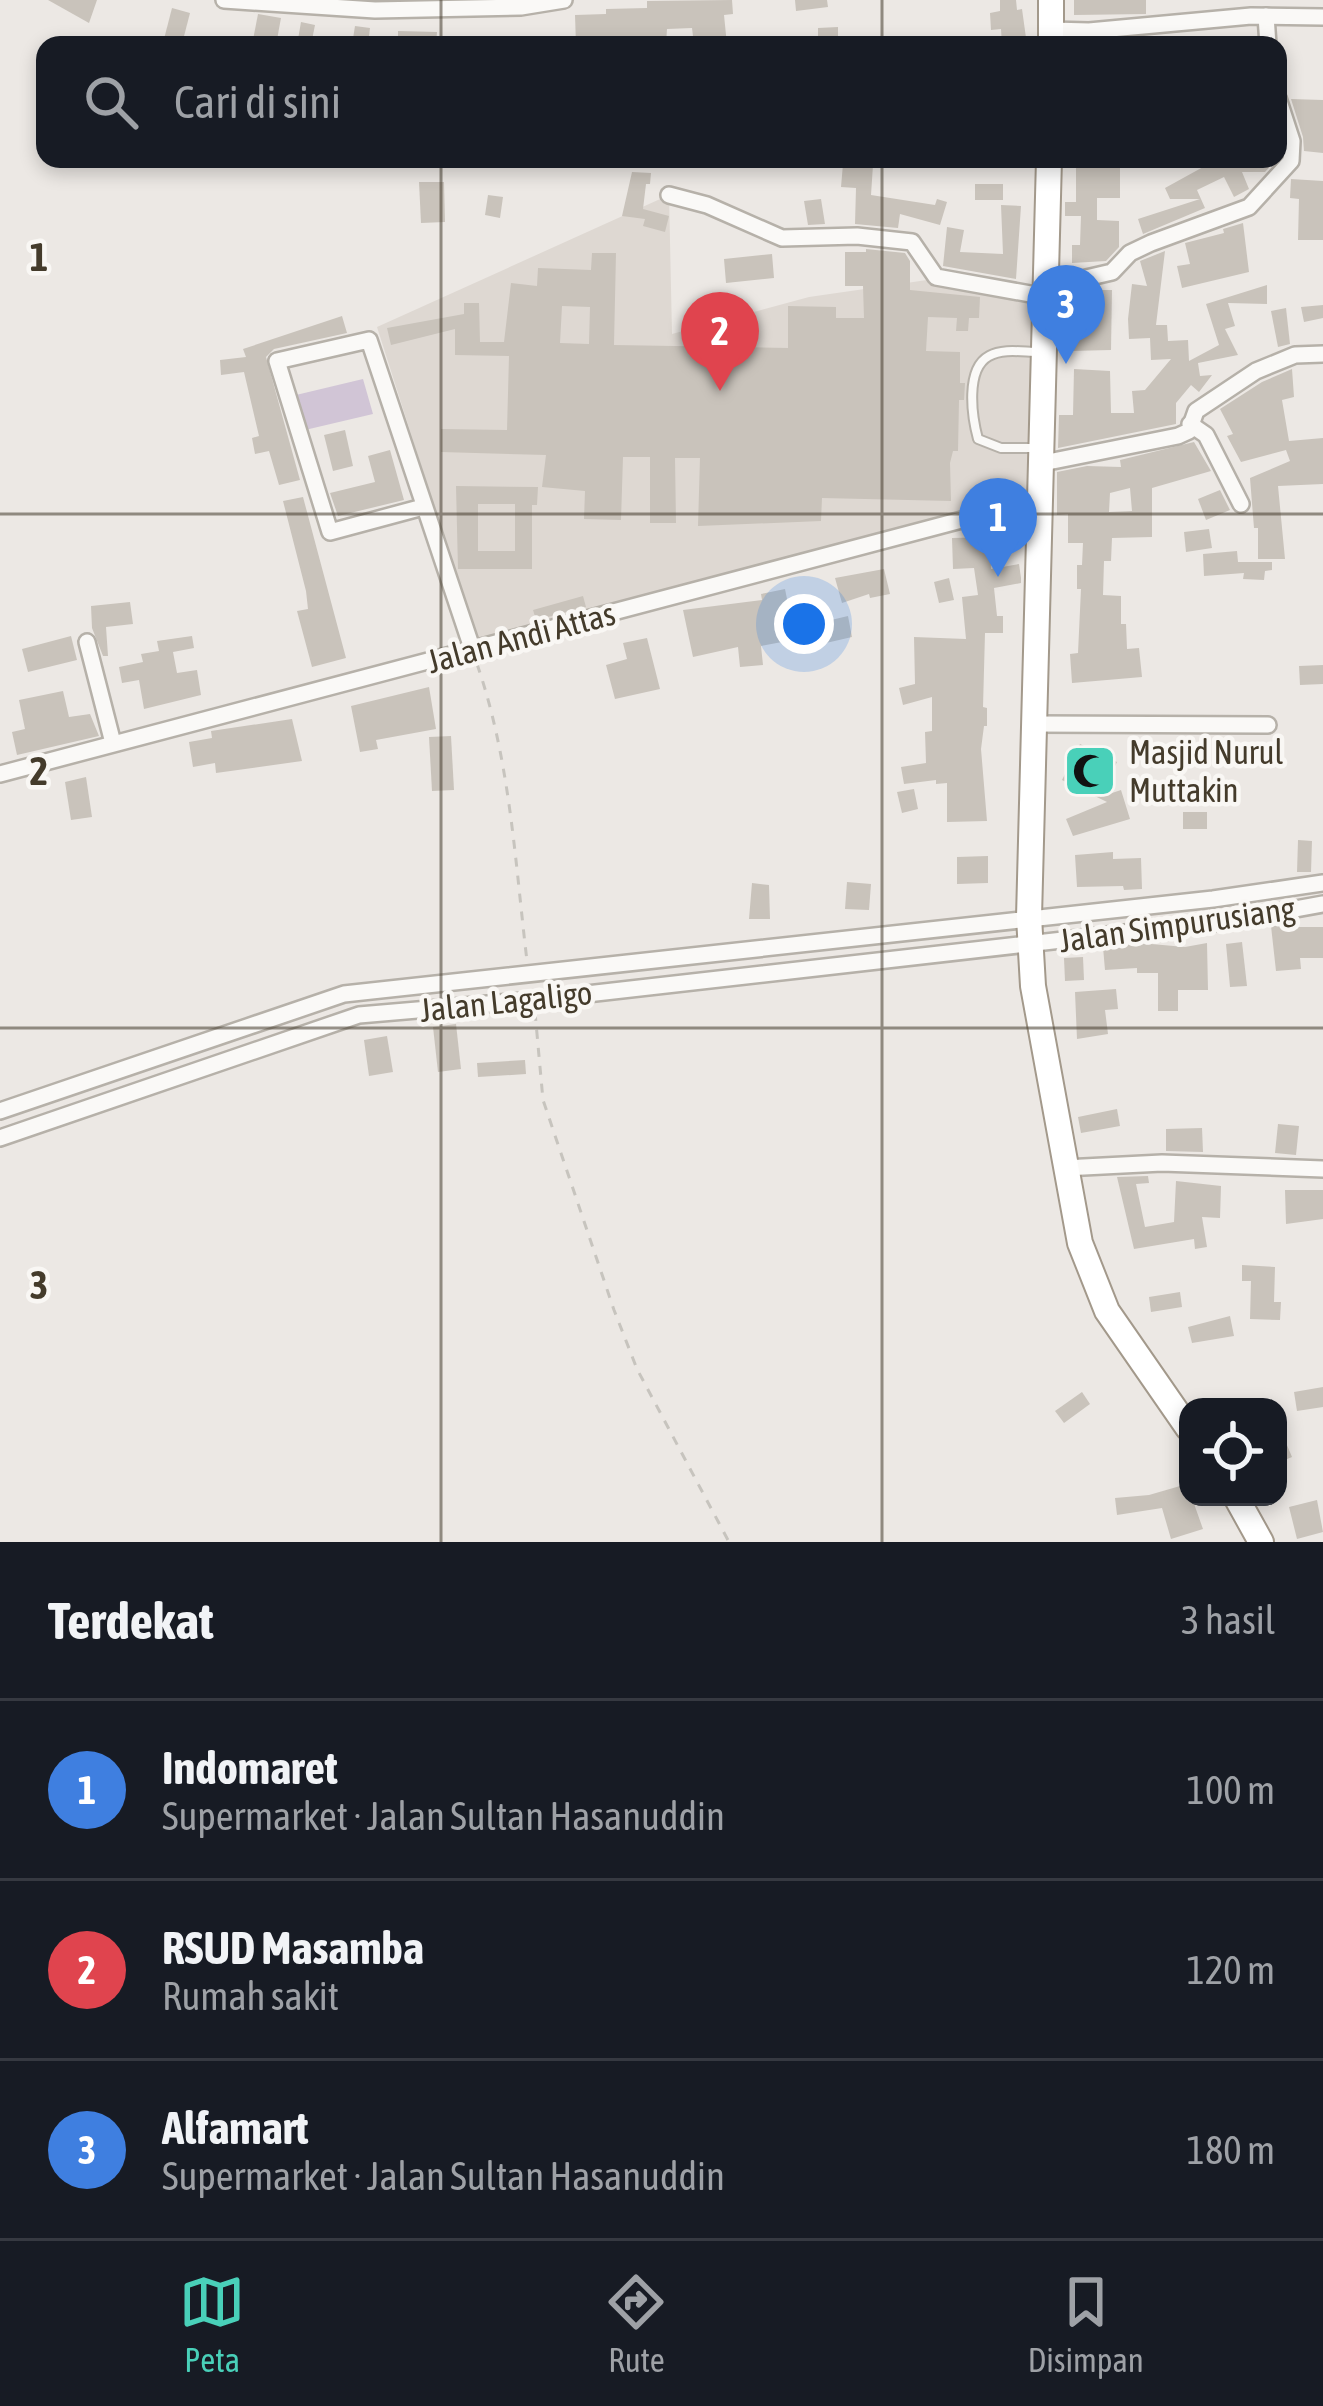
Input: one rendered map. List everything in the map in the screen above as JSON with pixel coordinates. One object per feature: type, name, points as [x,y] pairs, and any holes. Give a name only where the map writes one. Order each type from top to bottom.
[{"type":"highway","points":[[1051,0],[1051,36]]},
{"type":"highway","points":[[1049,168],[1029,917],[1033,986],[1080,1244],[1107,1311],[1179,1415]]},
{"type":"highway","points":[[1241,1506],[1261,1542]]},
{"type":"street","points":[[224,0],[375,10],[564,0]]},
{"type":"street","points":[[1266,16],[1267,36]]},
{"type":"street","points":[[1062,36],[1178,20],[1323,17]]},
{"type":"street","points":[[1287,126],[1292,141],[1287,165]]},
{"type":"street","points":[[669,195],[707,205],[782,238],[857,236],[912,242],[936,277],[1047,292],[1112,272],[1130,253],[1151,242],[1249,207],[1285,168]]},
{"type":"street","points":[[423,507],[330,532],[277,361],[369,340],[473,651]]},
{"type":"street","points":[[1043,455],[1178,436],[1189,431],[1196,411],[1256,371],[1295,355],[1323,354]]},
{"type":"street","points":[[1190,424],[1206,435],[1241,504]]},
{"type":"street","name":"Jalan Andi Attas","points":[[0,774],[1041,499]]},
{"type":"street","points":[[87,642],[113,742]]},
{"type":"street","points":[[1034,724],[1268,725]]},
{"type":"street","name":"Jalan Simpurusiang","points":[[1029,917],[1323,883]]},
{"type":"street","name":"Jalan Simpurusiang","points":[[1030,944],[1230,921],[1323,904]]},
{"type":"street","name":"Jalan Lagaligo","points":[[0,1111],[344,994],[1029,917]]},
{"type":"street","name":"Jalan Lagaligo","points":[[0,1138],[359,1015],[1030,944]]},
{"type":"street","points":[[1064,1168],[1162,1163],[1323,1168]]},
{"type":"lane","points":[[1043,455],[978,439],[974,395],[976,372],[993,353],[1046,352]]},
{"type":"path","points":[[473,651],[493,711],[506,781],[528,975]]},
{"type":"path","points":[[533,1000],[543,1100],[614,1310],[637,1369],[729,1542]]},
{"type":"shaded area","points":[[669,195],[672,334],[809,297],[934,279],[1045,299],[1040,497],[477,641],[377,327]]},
{"type":"shaded area","points":[[363,379],[373,414],[305,430],[296,395]]},
{"type":"building","points":[[48,0],[97,0],[89,23]]},
{"type":"building","points":[[732,0],[733,14],[724,15],[726,36],[693,36],[692,28],[667,29],[667,36],[576,36],[575,15],[647,8],[647,1]]},
{"type":"building","points":[[795,0],[827,0],[828,7],[796,11]]},
{"type":"building","points":[[1000,0],[1016,0],[1026,36],[1001,36],[1001,29],[991,30],[990,13],[1000,11]]},
{"type":"building","points":[[1074,0],[1146,0],[1146,14],[1074,15]]},
{"type":"building","points":[[172,8],[190,13],[184,36],[165,36]]},
{"type":"building","points":[[258,14],[281,18],[278,36],[254,36]]},
{"type":"building","points":[[301,22],[315,25],[313,36],[299,36]]},
{"type":"building","points":[[355,26],[370,28],[369,36],[353,36]]},
{"type":"building","points":[[838,27],[838,36],[818,36],[818,28]]},
{"type":"building","points":[[398,31],[437,32],[437,36],[398,36]]},
{"type":"building","points":[[1291,99],[1323,100],[1323,153],[1304,151]]},
{"type":"building","points":[[843,168],[873,168],[871,195],[935,205],[937,199],[947,202],[940,225],[900,214],[898,228],[855,224],[856,188],[841,187]]},
{"type":"building","points":[[1076,168],[1120,168],[1120,198],[1097,198],[1097,220],[1119,221],[1119,247],[1106,261],[1072,263],[1072,245],[1080,245],[1081,216],[1065,216],[1065,202],[1076,202]]},
{"type":"building","points":[[1201,168],[1269,168],[1242,172],[1249,189],[1234,197],[1224,177],[1197,190],[1205,208],[1143,234],[1138,219],[1200,199],[1170,199],[1165,188]]},
{"type":"building","points":[[632,172],[651,173],[643,209],[669,216],[665,232],[643,226],[645,219],[622,216]]},
{"type":"building","points":[[1291,179],[1323,181],[1323,240],[1298,240],[1299,199],[1290,198]]},
{"type":"building","points":[[419,182],[444,182],[445,222],[421,223]]},
{"type":"building","points":[[975,184],[1003,184],[1003,200],[975,200]]},
{"type":"building","points":[[488,195],[503,197],[500,218],[485,215]]},
{"type":"building","points":[[821,199],[825,224],[808,225],[804,201]]},
{"type":"building","points":[[1001,205],[1021,206],[1016,279],[943,266],[947,227],[964,230],[960,252],[1003,254]]},
{"type":"building","points":[[1243,223],[1249,272],[1182,288],[1177,266],[1190,264],[1185,243]]},
{"type":"building","points":[[1165,251],[1156,325],[1167,325],[1168,341],[1188,340],[1189,361],[1219,345],[1206,304],[1267,285],[1267,304],[1228,303],[1235,326],[1225,329],[1238,355],[1198,363],[1200,376],[1212,375],[1199,392],[1191,385],[1176,403],[1176,424],[1058,448],[1059,415],[1073,415],[1074,369],[1110,371],[1111,413],[1134,413],[1132,391],[1145,390],[1171,359],[1151,360],[1150,338],[1129,339],[1132,284],[1147,286],[1140,261]]},
{"type":"building","points":[[845,252],[905,253],[910,261],[910,290],[980,297],[979,318],[969,318],[968,331],[956,331],[957,318],[928,317],[926,351],[960,352],[960,383],[965,383],[964,400],[959,400],[958,451],[953,451],[950,463],[951,501],[822,498],[821,521],[698,526],[700,458],[675,458],[676,523],[650,523],[650,457],[623,457],[621,520],[584,519],[585,491],[542,487],[546,455],[441,452],[441,429],[507,430],[509,356],[455,355],[455,329],[391,345],[387,328],[464,314],[464,303],[479,303],[480,342],[504,342],[511,283],[537,286],[538,268],[591,270],[592,253],[616,253],[614,345],[788,348],[788,306],[836,307],[836,318],[864,318],[863,286],[845,286]],"holes":[[[562,306],[590,307],[589,344],[560,343]]]},
{"type":"building","points":[[772,254],[774,278],[726,283],[724,259]]},
{"type":"building","points":[[1112,290],[1111,350],[1071,351],[1070,294]]},
{"type":"building","points":[[1323,305],[1323,318],[1304,322],[1301,307]]},
{"type":"building","points":[[1286,308],[1290,344],[1278,347],[1271,311]]},
{"type":"building","points":[[342,316],[347,333],[274,349],[266,357],[300,480],[279,485],[269,451],[255,454],[252,438],[259,436],[244,372],[221,375],[220,360],[246,357],[243,349]]},
{"type":"building","points":[[1292,369],[1294,397],[1282,400],[1289,441],[1323,438],[1323,484],[1278,486],[1285,559],[1258,559],[1250,478],[1290,461],[1286,450],[1241,462],[1220,409]]},
{"type":"building","points":[[345,430],[353,466],[333,471],[324,435]]},
{"type":"building","points":[[1194,442],[1211,471],[1152,488],[1152,537],[1112,538],[1111,561],[1104,561],[1103,595],[1121,596],[1127,649],[1139,648],[1142,677],[1072,683],[1070,654],[1078,653],[1081,589],[1077,589],[1077,565],[1082,565],[1083,543],[1068,543],[1068,514],[1057,515],[1057,472],[1087,466],[1121,467],[1120,460]],"holes":[[[1130,488],[1132,511],[1109,512],[1110,493]]]},
{"type":"building","points":[[390,450],[404,500],[338,516],[330,493],[375,482],[368,456]]},
{"type":"building","points":[[456,486],[538,487],[537,505],[532,505],[532,569],[458,569]],"holes":[[[478,504],[515,504],[515,551],[478,551]]]},
{"type":"building","points":[[1220,490],[1230,510],[1206,520],[1198,499]]},
{"type":"building","points":[[303,497],[346,658],[312,667],[297,611],[308,609],[306,591],[283,501]]},
{"type":"building","points":[[1209,529],[1212,548],[1186,552],[1184,532]]},
{"type":"building","points":[[990,537],[991,569],[1019,564],[1021,583],[994,588],[1003,633],[985,633],[987,726],[981,749],[987,821],[947,822],[947,783],[904,784],[901,767],[926,763],[925,732],[932,731],[932,697],[903,705],[899,688],[915,684],[914,637],[966,639],[962,597],[978,595],[974,568],[953,569],[952,538]]},
{"type":"building","points":[[1237,551],[1238,562],[1272,562],[1272,570],[1265,571],[1264,580],[1243,579],[1244,573],[1204,576],[1203,554]]},
{"type":"building","points":[[884,569],[890,594],[870,598],[869,594],[842,603],[835,578]]},
{"type":"building","points":[[949,578],[954,600],[939,603],[934,582]]},
{"type":"building","points":[[785,589],[793,629],[848,616],[852,637],[800,649],[798,639],[761,646],[763,665],[740,667],[738,647],[693,657],[683,610],[762,600],[761,594]]},
{"type":"building","points":[[583,596],[586,607],[536,620],[533,610]]},
{"type":"building","points":[[130,602],[133,624],[106,627],[108,656],[103,656],[92,628],[91,606]]},
{"type":"building","points":[[71,636],[77,660],[28,672],[22,649]]},
{"type":"building","points":[[192,636],[194,648],[173,652],[177,673],[197,670],[201,695],[144,709],[139,680],[122,683],[119,667],[143,662],[141,654],[159,651],[157,641]]},
{"type":"building","points":[[647,638],[660,689],[615,699],[606,665],[627,659],[623,643]]},
{"type":"building","points":[[1323,665],[1323,684],[1300,685],[1299,666]]},
{"type":"building","points":[[429,687],[436,729],[376,740],[378,749],[360,752],[351,706]]},
{"type":"building","points":[[63,691],[69,717],[90,714],[99,736],[17,755],[12,732],[25,729],[19,700]]},
{"type":"building","points":[[292,719],[302,761],[216,773],[215,763],[193,767],[189,742],[212,738],[211,731]]},
{"type":"building","points":[[451,736],[454,790],[432,791],[429,737]]},
{"type":"building","points":[[1080,744],[1117,762],[1100,797],[1121,790],[1130,819],[1073,836],[1066,819],[1107,802],[1062,780]]},
{"type":"building","points":[[86,777],[92,817],[71,820],[65,782]]},
{"type":"building","points":[[914,789],[918,809],[902,813],[897,792]]},
{"type":"building","points":[[1183,812],[1207,812],[1207,829],[1183,829]]},
{"type":"building","points":[[1298,840],[1312,841],[1311,872],[1297,872]]},
{"type":"building","points":[[1113,852],[1113,859],[1141,858],[1142,889],[1077,887],[1075,855]]},
{"type":"building","points":[[988,856],[988,883],[957,884],[957,857]]},
{"type":"building","points":[[847,882],[871,884],[869,910],[845,909]]},
{"type":"building","points":[[752,883],[769,885],[770,919],[749,919]]},
{"type":"building","points":[[1297,922],[1298,927],[1323,927],[1323,958],[1300,958],[1301,969],[1276,971],[1271,926]]},
{"type":"building","points":[[1242,942],[1247,986],[1230,987],[1226,944]]},
{"type":"building","points":[[1140,943],[1185,947],[1207,943],[1208,990],[1178,990],[1178,1011],[1158,1011],[1158,973],[1137,973],[1137,968],[1105,970],[1103,947]]},
{"type":"building","points":[[1083,957],[1084,980],[1065,981],[1064,958]]},
{"type":"building","points":[[1116,989],[1118,1009],[1105,1010],[1108,1034],[1077,1039],[1075,992]]},
{"type":"building","points":[[456,1024],[461,1069],[438,1072],[433,1027]]},
{"type":"building","points":[[387,1036],[393,1072],[369,1076],[364,1040]]},
{"type":"building","points":[[525,1060],[526,1074],[478,1077],[477,1063]]},
{"type":"building","points":[[1117,1109],[1120,1126],[1081,1133],[1078,1117]]},
{"type":"building","points":[[1278,1124],[1299,1126],[1296,1155],[1275,1153]]},
{"type":"building","points":[[1202,1128],[1203,1152],[1166,1151],[1166,1129]]},
{"type":"building","points":[[1148,1176],[1149,1183],[1136,1184],[1145,1227],[1174,1222],[1176,1181],[1221,1186],[1220,1218],[1202,1217],[1207,1247],[1195,1249],[1194,1239],[1134,1249],[1117,1177]]},
{"type":"building","points":[[1285,1190],[1323,1190],[1323,1219],[1286,1224]]},
{"type":"building","points":[[1242,1265],[1275,1267],[1274,1302],[1281,1302],[1280,1320],[1250,1319],[1251,1281],[1242,1281]]},
{"type":"building","points":[[1180,1292],[1182,1307],[1151,1312],[1149,1297]]},
{"type":"building","points":[[1230,1316],[1234,1336],[1192,1343],[1188,1327]]},
{"type":"building","points":[[1323,1387],[1323,1407],[1297,1411],[1294,1392]]},
{"type":"building","points":[[1082,1392],[1090,1404],[1064,1423],[1055,1411]]},
{"type":"building","points":[[1179,1486],[1179,1506],[1195,1506],[1203,1529],[1171,1539],[1162,1508],[1117,1515],[1115,1498]]},
{"type":"building","points":[[1317,1500],[1323,1532],[1297,1539],[1289,1507]]},
{"type":"place","name":"Alfamart","points":[[1066,364]]},
{"type":"place","name":"RSUD Masamba","points":[[720,391]]},
{"type":"place","name":"Indomaret","points":[[998,577]]},
{"type":"place","name":"Masjid Nurul Muttakin","points":[[1090,771]]}]
